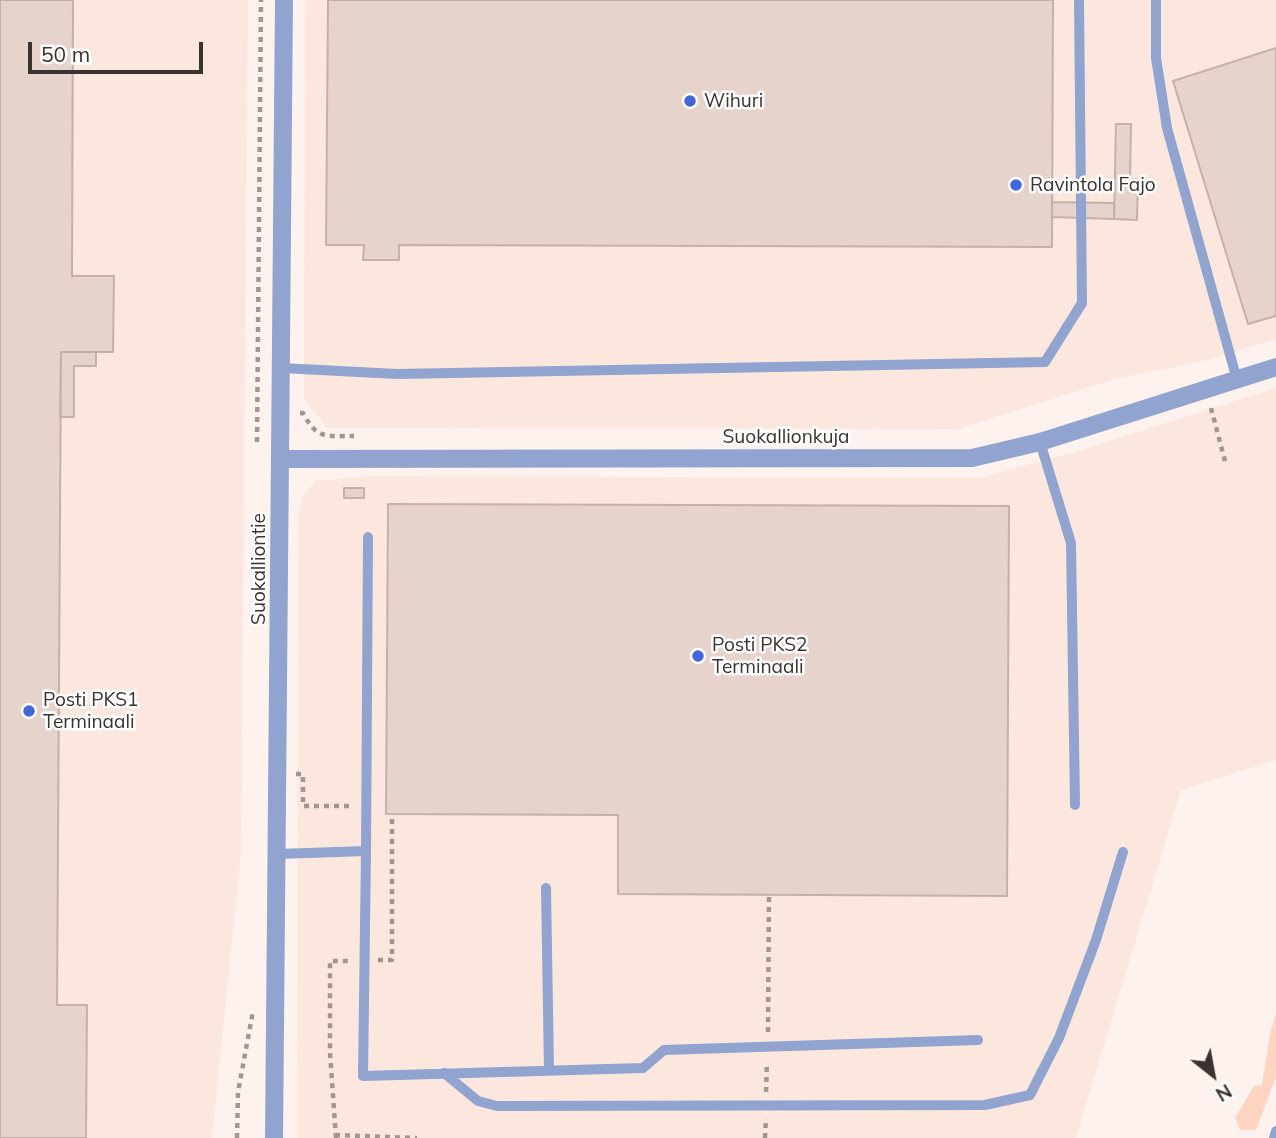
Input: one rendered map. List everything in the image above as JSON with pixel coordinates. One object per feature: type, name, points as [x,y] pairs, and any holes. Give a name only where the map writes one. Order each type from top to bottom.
[{"type":"street","name":"Suokalliontie","points":[[274,1138],[284,0]]},
{"type":"street","name":"Suokallionkuja","points":[[281,459],[972,458],[1000,454],[1276,367]]},
{"type":"lane","points":[[282,368],[397,374],[1045,362],[1082,303],[1079,0]]},
{"type":"lane","points":[[1156,0],[1156,58],[1167,128],[1237,380]]},
{"type":"lane","points":[[1040,442],[1071,543],[1075,805]]},
{"type":"lane","points":[[368,537],[363,1076],[643,1068],[664,1050],[978,1040]]},
{"type":"lane","points":[[278,854],[366,851]]},
{"type":"lane","points":[[444,1073],[478,1101],[497,1106],[985,1105],[1030,1095],[1059,1038],[1097,940],[1123,852]]},
{"type":"lane","points":[[546,888],[550,1070]]},
{"type":"lane","points":[[1274,1138],[1276,1131]]},
{"type":"path","points":[[257,455],[261,0]]},
{"type":"path","points":[[1206,389],[1226,465]]},
{"type":"path","points":[[257,413],[303,413],[311,427],[324,436],[367,436]]},
{"type":"path","points":[[279,774],[303,774],[303,806],[366,806]]},
{"type":"path","points":[[765,1138],[769,895]]},
{"type":"path","points":[[237,1138],[238,1092],[254,1008]]},
{"type":"path","points":[[335,1135],[417,1138]]},
{"type":"shaded area","points":[[0,0],[248,0],[241,853],[212,1138],[0,1138]]},
{"type":"shaded area","points":[[305,0],[1276,0],[1276,339],[1208,360],[1115,379],[958,429],[327,428],[304,398]]},
{"type":"shaded area","points":[[1276,388],[1276,760],[1181,790],[1076,1138],[297,1138],[298,521],[302,498],[315,481],[372,476],[978,478],[1075,452]]},
{"type":"shaded area","points":[[1276,1014],[1276,1077],[1256,1130],[1240,1130],[1235,1118],[1254,1086],[1262,1085],[1270,1033]]},
{"type":"building","name":"Posti PKS1 Terminaali","points":[[0,0],[73,0],[72,276],[114,276],[113,352],[61,352],[57,1005],[87,1005],[86,1138],[0,1138]]},
{"type":"building","name":"Wihuri","points":[[328,0],[1053,0],[1052,247],[399,245],[399,260],[363,260],[364,245],[326,245]]},
{"type":"building","points":[[1276,48],[1276,316],[1248,324],[1173,81]]},
{"type":"building","points":[[1116,124],[1131,124],[1130,179],[1138,179],[1137,220],[1114,219]]},
{"type":"building","points":[[1052,202],[1114,203],[1114,219],[1052,217]]},
{"type":"building","points":[[61,352],[96,352],[96,366],[74,366],[74,417],[60,417]]},
{"type":"building","points":[[344,488],[364,488],[364,498],[344,498]]},
{"type":"building","name":"Posti PKS2 Terminaali","points":[[388,504],[1009,506],[1007,896],[618,894],[618,815],[386,814]]},
{"type":"place","name":"Wihuri","points":[[690,101]]},
{"type":"place","name":"Ravintola Fajo","points":[[1016,185]]},
{"type":"place","name":"Posti PKS2 Terminaali","points":[[698,656]]},
{"type":"place","name":"Posti PKS1 Terminaali","points":[[29,711]]}]
